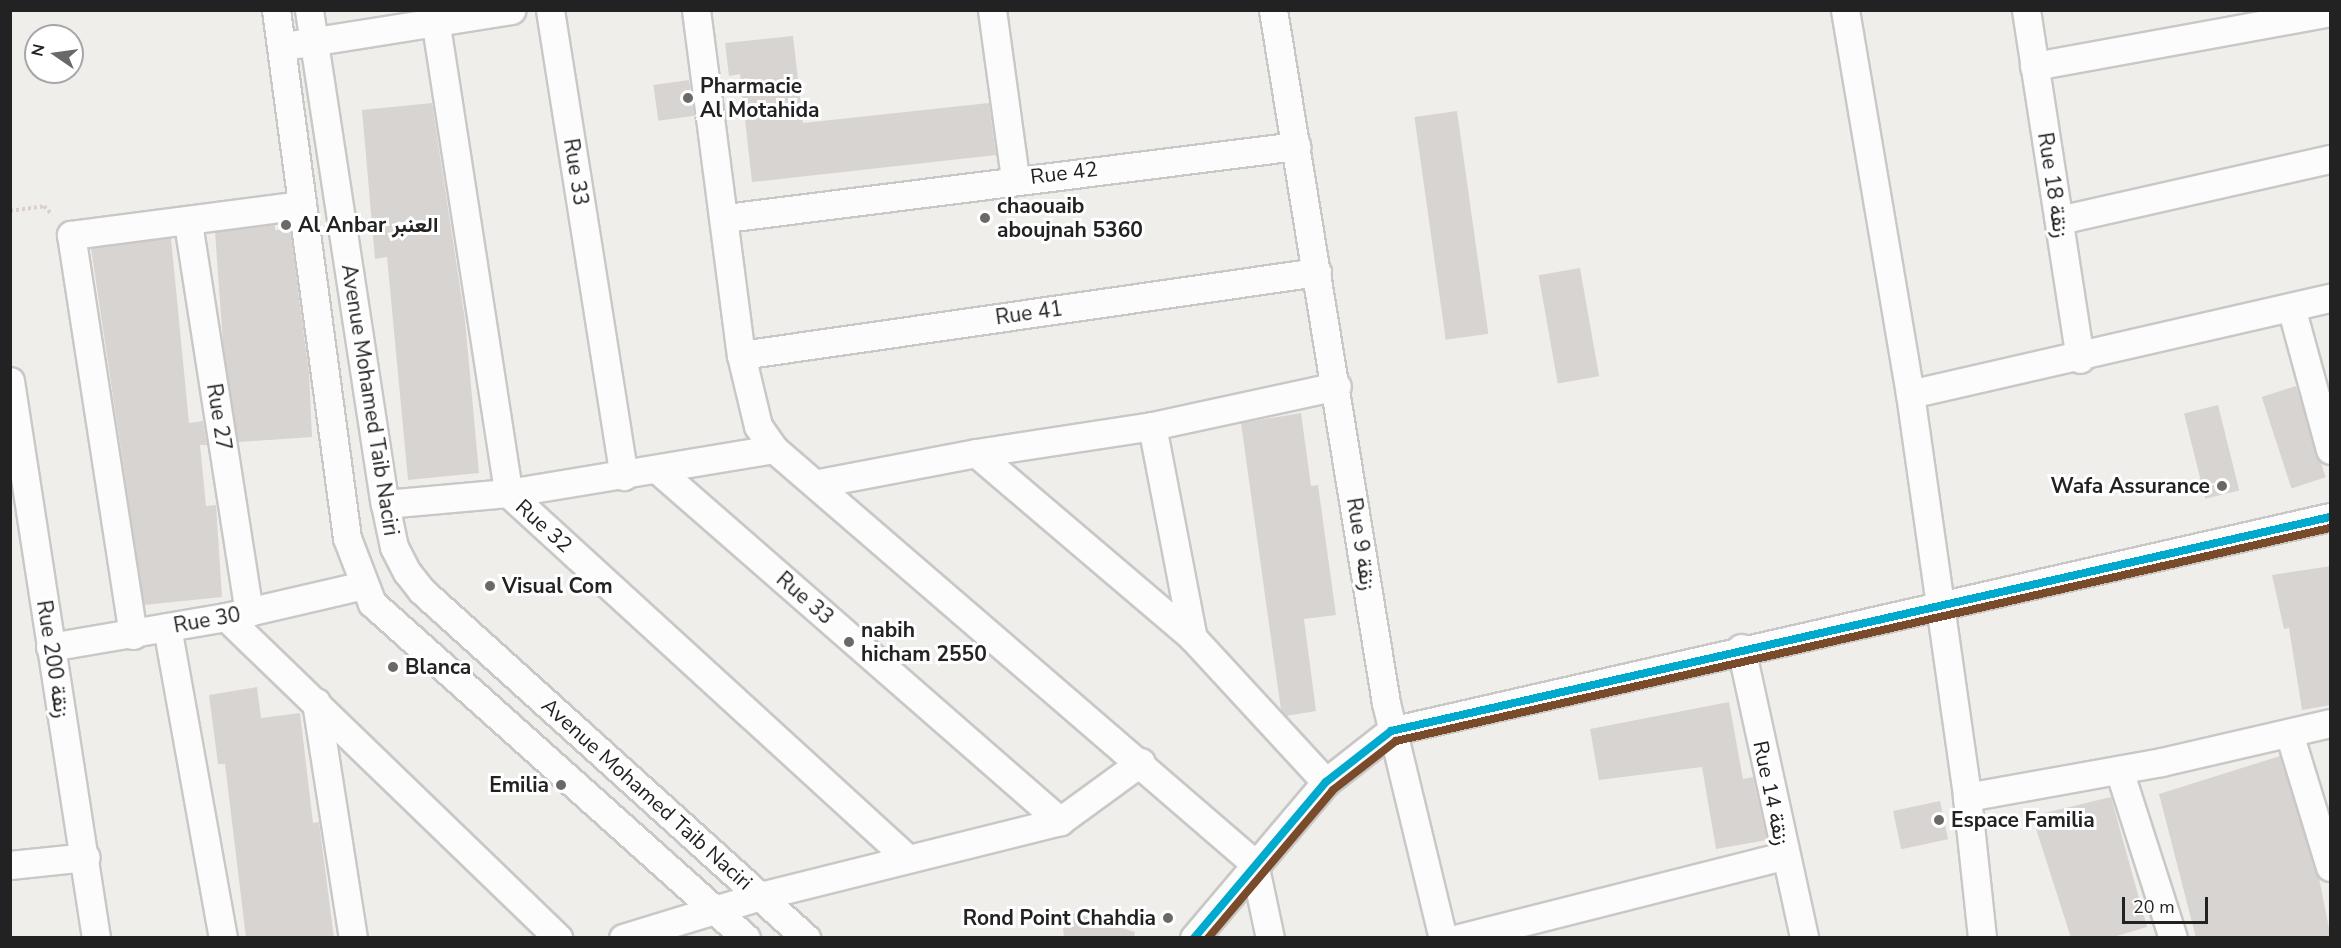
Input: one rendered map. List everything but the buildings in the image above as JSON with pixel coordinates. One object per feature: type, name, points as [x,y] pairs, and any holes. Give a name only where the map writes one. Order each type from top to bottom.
[{"type":"street","name":"Avenue Mohamed Taib Naciri","points":[[276,10],[347,538],[363,585],[390,623],[716,909],[746,938]]},
{"type":"street","name":"Avenue Mohamed Taib Naciri","points":[[309,10],[385,504],[394,547],[422,591],[807,938]]},
{"type":"street","points":[[281,47],[435,19],[511,10]]},
{"type":"street","name":"Rue 33","points":[[550,10],[624,476]]},
{"type":"street","points":[[696,10],[726,218],[741,355],[758,426],[774,449],[819,483],[1254,863],[1270,938]]},
{"type":"street","points":[[992,10],[1015,179]]},
{"type":"street","name":"Rue 9 زنقة","points":[[1273,10],[1337,386],[1391,731],[1443,938]]},
{"type":"street","points":[[1845,10],[1910,394],[1941,603],[1967,797],[1982,938]]},
{"type":"street","name":"Rue 18 زنقة","points":[[2026,10],[2080,359]]},
{"type":"street","points":[[2034,66],[2331,12]]},
{"type":"street","name":"Rue 32","points":[[435,19],[508,493],[907,858]]},
{"type":"street","name":"Rue 42","points":[[726,218],[1015,179],[1296,147]]},
{"type":"street","points":[[2059,220],[2331,159]]},
{"type":"street","points":[[133,635],[71,236],[188,223],[302,205]]},
{"type":"street","name":"Rue 27","points":[[188,223],[237,615]]},
{"type":"street","name":"Rue 41","points":[[741,355],[1317,272]]},
{"type":"street","points":[[1910,394],[2080,359],[2331,298]]},
{"type":"street","points":[[2291,307],[2331,450]]},
{"type":"street","name":"Rue 200 زنقة","points":[[11,382],[50,647],[86,857],[96,938]]},
{"type":"street","points":[[819,483],[975,453],[1152,426],[1337,386]]},
{"type":"street","points":[[1152,426],[1193,638]]},
{"type":"street","points":[[385,504],[508,493],[624,476],[774,449]]},
{"type":"street","points":[[975,453],[1193,638],[1326,782]]},
{"type":"street","name":"Rue 33","points":[[658,470],[1060,821]]},
{"type":"street","points":[[1194,938],[1254,863],[1326,782],[1391,731],[1741,648],[2331,517]]},
{"type":"street","name":"Rue 30","points":[[50,647],[133,635],[237,615],[363,585]]},
{"type":"street","points":[[237,615],[316,702],[558,938]]},
{"type":"street","points":[[167,627],[223,938]]},
{"type":"street","name":"Rue 14 زنقة","points":[[1741,648],[1784,856],[1804,938]]},
{"type":"street","points":[[316,702],[353,938]]},
{"type":"street","points":[[1967,797],[2119,770],[2331,723]]},
{"type":"street","points":[[2289,733],[2331,867]]},
{"type":"street","points":[[623,938],[760,896],[1060,821],[1141,762]]},
{"type":"street","points":[[2119,770],[2167,936]]},
{"type":"street","points":[[1459,938],[1784,856]]},
{"type":"street","points":[[10,865],[86,857]]},
{"type":"path","points":[[10,211],[44,206],[71,236]]},
{"type":"transit line","points":[[1194,938],[1326,782],[1391,731],[2330,517]]},
{"type":"transit line","points":[[1208,938],[1333,790],[1396,741],[2330,528]]},
{"type":"place","name":"Pharmacie Al Motahida","points":[[688,98]]},
{"type":"place","name":"chaouaib aboujnah 5360","points":[[985,218]]},
{"type":"place","name":"Al Anbar العنبر","points":[[286,225]]},
{"type":"place","name":"Wafa Assurance","points":[[2222,486]]},
{"type":"place","name":"Visual Com","points":[[490,586]]},
{"type":"place","name":"nabih hicham 2550","points":[[849,642]]},
{"type":"place","name":"Blanca","points":[[393,667]]},
{"type":"place","name":"Emilia","points":[[561,785]]},
{"type":"place","name":"Espace Familia","points":[[1939,820]]},
{"type":"place","name":"Rond Point Chahdia","points":[[1168,918]]}]
